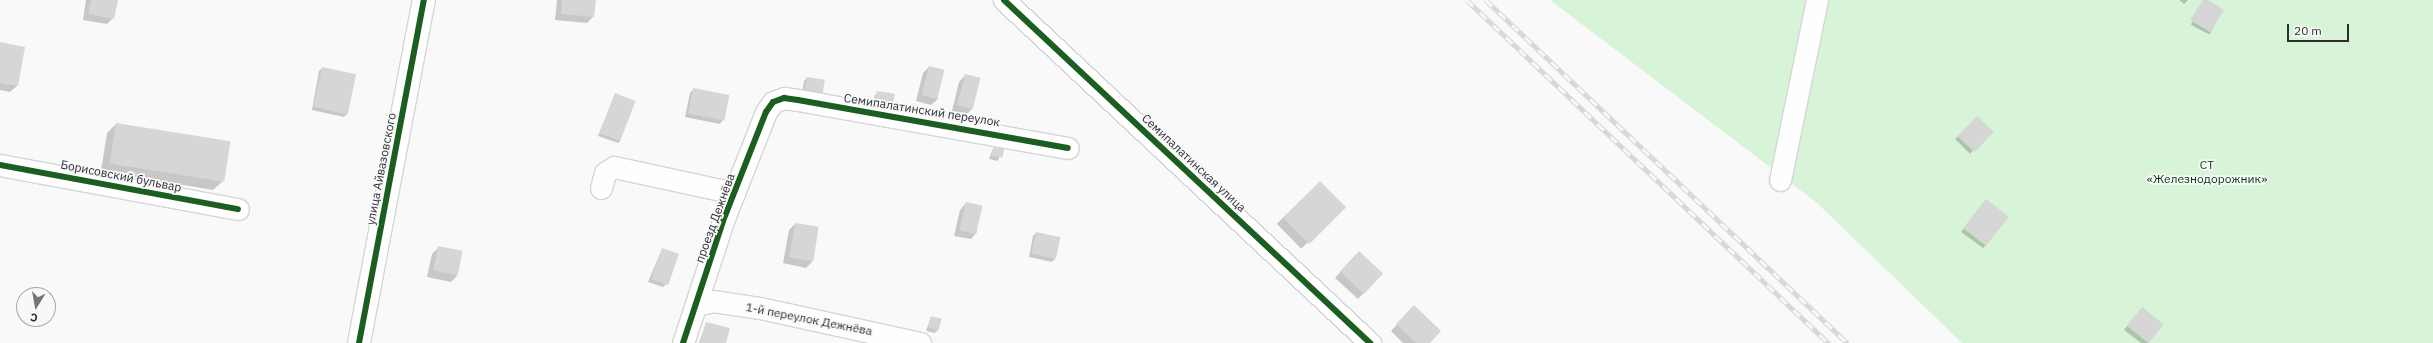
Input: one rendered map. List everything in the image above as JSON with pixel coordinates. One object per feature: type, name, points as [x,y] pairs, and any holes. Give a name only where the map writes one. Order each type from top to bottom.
[{"type":"street","name":"улица Айвазовского","points":[[359,343],[424,0]]},
{"type":"street","name":"Семипалатинская улица","points":[[1004,0],[1370,343]]},
{"type":"street","points":[[1780,180],[1817,0]]},
{"type":"street","name":"Семипалатинский переулок","points":[[773,102],[784,98],[798,100],[1068,148]]},
{"type":"street","name":"проезд Дежнёва","points":[[683,343],[734,193],[766,112],[773,102]]},
{"type":"street","name":"Борисовский бульвар","points":[[0,164],[238,209]]},
{"type":"street","points":[[601,188],[605,173],[614,167],[734,193]]},
{"type":"street","name":"1-й переулок Дежнёва","points":[[696,305],[713,301],[760,308],[920,343]]},
{"type":"green space","name":"СТ «Железнодорожник»","points":[[1550,0],[2433,0],[2433,343],[1962,343],[1817,203]]},
{"type":"building","points":[[91,0],[118,0],[114,19],[88,14]]},
{"type":"building","points":[[562,0],[596,0],[594,17],[561,14]]},
{"type":"building","points":[[2203,0],[2208,0],[2224,10],[2210,32],[2190,20]]},
{"type":"building","points":[[0,42],[25,47],[18,86],[0,83]]},
{"type":"building","points":[[929,66],[945,70],[937,99],[922,95]]},
{"type":"building","points":[[322,67],[356,74],[348,114],[313,107]]},
{"type":"building","points":[[965,74],[981,78],[973,109],[957,105]]},
{"type":"building","points":[[807,77],[825,80],[822,95],[805,92]]},
{"type":"building","points":[[693,88],[729,95],[724,121],[688,114]]},
{"type":"building","points":[[877,91],[895,94],[892,109],[875,106]]},
{"type":"building","points":[[615,93],[636,101],[620,141],[600,133]]},
{"type":"building","points":[[1977,116],[1994,132],[1975,152],[1958,136]]},
{"type":"building","points":[[116,123],[231,141],[224,182],[110,163]]},
{"type":"building","points":[[994,143],[1005,145],[1003,158],[992,156]]},
{"type":"building","points":[[1320,181],[1346,207],[1309,244],[1283,218]]},
{"type":"building","points":[[1986,199],[2009,217],[1986,246],[1963,228]]},
{"type":"building","points":[[966,202],[983,206],[976,234],[959,230]]},
{"type":"building","points":[[795,223],[819,227],[813,261],[790,258]]},
{"type":"building","points":[[1036,232],[1060,237],[1056,259],[1031,254]]},
{"type":"building","points":[[438,246],[463,251],[458,275],[433,271]]},
{"type":"building","points":[[662,248],[679,254],[668,285],[651,279]]},
{"type":"building","points":[[1359,251],[1383,274],[1364,294],[1340,271]]},
{"type":"building","points":[[1414,305],[1441,331],[1430,343],[1416,343],[1396,324]]},
{"type":"building","points":[[2142,307],[2164,325],[2149,343],[2127,326]]},
{"type":"building","points":[[931,316],[942,319],[939,330],[928,328]]},
{"type":"building","points":[[706,322],[730,328],[726,343],[700,343]]},
{"type":"railway","points":[[1467,0],[1829,343]]},
{"type":"railway","points":[[1486,0],[1848,343]]},
{"type":"cycle path","points":[[359,343],[424,0]]},
{"type":"cycle path","points":[[1004,0],[1370,343]]},
{"type":"cycle path","points":[[683,343],[723,221],[766,112],[773,102],[784,98],[798,100],[1068,148]]},
{"type":"cycle path","points":[[0,165],[238,209]]}]
